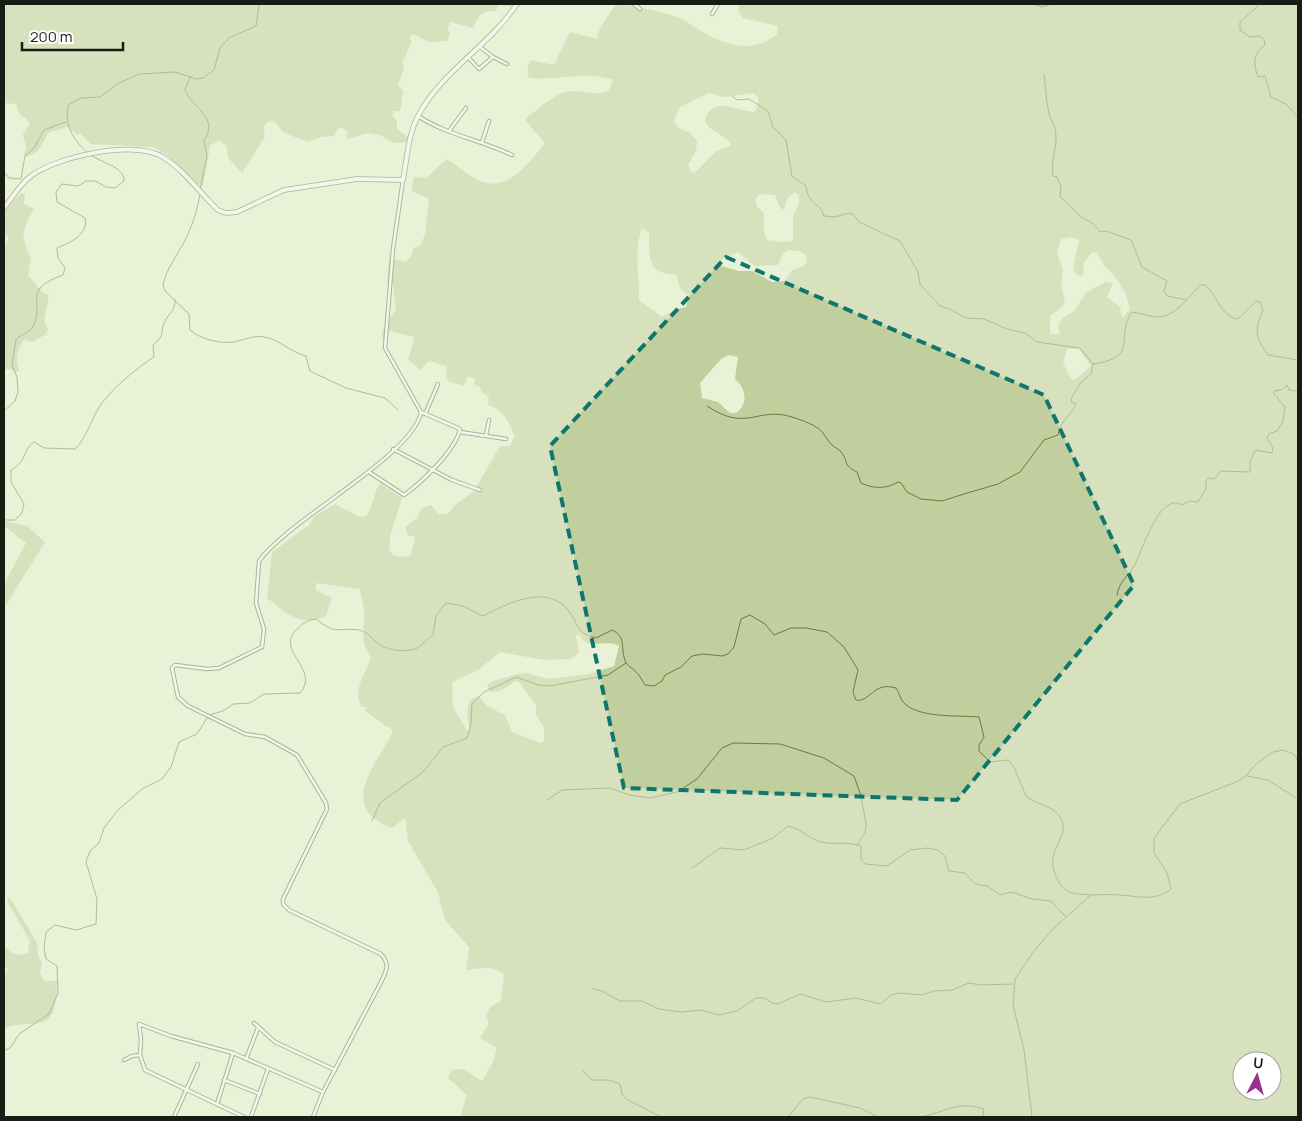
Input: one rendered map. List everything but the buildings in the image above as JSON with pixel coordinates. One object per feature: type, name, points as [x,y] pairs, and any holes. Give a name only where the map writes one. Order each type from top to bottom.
[{"type":"main road","points":[[4,208],[22,184],[34,174],[56,162],[96,152],[136,149],[162,157],[194,185],[218,210],[232,213],[284,190],[356,179],[403,180],[411,135],[418,116],[433,94],[468,56],[480,47],[498,28],[517,4]]},
{"type":"street","points":[[634,4],[639,6]]},
{"type":"street","points":[[712,14],[718,4]]},
{"type":"street","points":[[480,47],[493,57],[507,64]]},
{"type":"street","points":[[468,56],[479,69],[493,57]]},
{"type":"street","points":[[450,132],[466,108]]},
{"type":"street","points":[[418,116],[437,127],[482,142],[512,155]]},
{"type":"street","points":[[482,142],[489,120]]},
{"type":"street","points":[[313,1117],[323,1092],[387,970],[386,962],[381,954],[285,907],[283,899],[326,811],[326,804],[300,758],[293,752],[265,737],[245,734],[188,706],[178,697],[173,667],[219,668],[262,646],[264,629],[256,603],[258,563],[317,508],[369,472],[415,428],[421,412],[385,346],[393,249],[403,180]]},
{"type":"street","points":[[426,413],[438,384]]},
{"type":"street","points":[[421,412],[459,428],[460,432]]},
{"type":"street","points":[[486,435],[489,420]]},
{"type":"street","points":[[460,432],[506,438]]},
{"type":"street","points":[[369,472],[404,496],[433,469],[460,432]]},
{"type":"street","points":[[394,449],[464,485],[480,490]]},
{"type":"street","points":[[244,1117],[145,1070],[140,1055],[139,1024],[171,1036],[233,1053],[323,1092]]},
{"type":"street","points":[[254,1024],[275,1042],[335,1070]]},
{"type":"street","points":[[246,1059],[258,1028]]},
{"type":"street","points":[[217,1104],[233,1053]]},
{"type":"street","points":[[124,1060],[140,1055]]},
{"type":"street","points":[[174,1117],[198,1064]]},
{"type":"street","points":[[251,1117],[268,1069]]},
{"type":"street","points":[[224,1080],[260,1094]]},
{"type":"highlighted area","points":[[726,257],[1044,395],[1134,585],[957,800],[624,788],[550,446]]},
{"type":"green space","points":[[4,4],[499,4],[496,11],[487,11],[481,14],[473,28],[451,22],[447,29],[450,34],[447,41],[429,42],[413,34],[409,38],[412,41],[402,63],[404,69],[398,84],[404,92],[401,109],[400,111],[394,111],[392,115],[397,121],[397,129],[408,137],[407,142],[394,143],[380,135],[368,133],[348,139],[346,136],[349,132],[339,127],[334,136],[322,137],[307,142],[283,132],[275,122],[269,121],[263,128],[265,136],[242,173],[228,158],[227,146],[219,140],[210,146],[203,186],[197,184],[167,155],[154,147],[91,144],[80,133],[77,135],[68,127],[48,133],[36,152],[29,156],[24,156],[26,147],[23,134],[30,124],[26,118],[20,115],[16,104],[4,103]]},
{"type":"green space","points":[[499,4],[513,4],[511,7]]},
{"type":"green space","points":[[616,4],[640,7],[672,15],[716,39],[747,46],[767,41],[777,34],[778,26],[743,18],[738,10],[740,4],[1298,4],[1298,1117],[460,1117],[467,1095],[448,1078],[452,1070],[464,1069],[482,1081],[493,1062],[497,1048],[480,1038],[489,1023],[486,1016],[490,1007],[501,1001],[504,975],[491,968],[466,970],[469,947],[445,920],[438,892],[408,841],[405,818],[392,828],[375,819],[366,809],[363,797],[365,785],[370,771],[393,732],[389,726],[387,727],[364,710],[367,708],[361,706],[359,699],[359,687],[371,658],[363,635],[364,609],[360,589],[316,583],[316,590],[332,598],[326,616],[309,620],[294,617],[267,598],[272,552],[309,525],[315,516],[335,504],[359,517],[366,516],[380,483],[402,498],[390,537],[389,550],[399,557],[411,555],[415,537],[408,535],[405,527],[416,519],[422,508],[431,505],[438,514],[448,514],[455,505],[474,491],[500,446],[510,446],[515,436],[510,426],[502,413],[488,405],[489,396],[482,393],[480,387],[474,384],[475,378],[468,377],[463,386],[448,381],[446,378],[447,366],[429,361],[421,370],[408,360],[415,337],[389,331],[388,340],[382,337],[383,329],[396,309],[393,284],[387,282],[389,257],[405,262],[411,257],[414,248],[421,245],[425,234],[429,199],[411,191],[414,177],[426,178],[447,159],[478,180],[493,184],[503,182],[527,165],[545,143],[525,120],[528,116],[565,92],[600,93],[609,90],[613,80],[603,77],[582,76],[540,79],[529,78],[527,72],[530,60],[554,65],[570,32],[597,39],[600,28]],"holes":[[[709,93],[724,97],[753,93],[758,97],[758,106],[754,112],[723,106],[713,108],[710,111],[706,118],[706,123],[729,141],[731,145],[715,152],[697,171],[692,173],[688,165],[696,151],[697,141],[689,132],[679,129],[674,121],[680,107]],[[794,192],[799,195],[799,204],[793,216],[793,241],[767,240],[764,231],[764,213],[757,207],[755,199],[760,194],[775,195],[779,206],[784,210],[787,199]],[[642,228],[649,233],[651,261],[656,269],[661,272],[676,275],[680,288],[689,296],[686,307],[676,309],[662,317],[639,300],[637,264],[639,237]],[[1071,237],[1079,240],[1073,270],[1077,275],[1083,276],[1084,263],[1091,253],[1096,252],[1105,267],[1113,274],[1126,294],[1130,310],[1122,318],[1120,307],[1107,297],[1113,283],[1105,282],[1086,293],[1074,311],[1063,318],[1058,325],[1060,334],[1050,334],[1050,316],[1062,307],[1065,302],[1061,283],[1063,269],[1057,254],[1061,239]],[[789,250],[799,251],[806,255],[807,259],[803,266],[791,271],[785,281],[772,282],[752,271],[739,271],[721,266],[722,259],[738,252],[755,266],[778,265],[783,254]],[[1067,349],[1079,349],[1091,366],[1074,380],[1070,377],[1063,363]],[[729,355],[738,357],[735,379],[744,391],[744,401],[736,413],[730,413],[718,402],[702,398],[700,383],[721,359]],[[576,635],[580,635],[587,643],[608,643],[619,646],[614,666],[589,674],[548,679],[526,673],[517,674],[490,682],[487,687],[490,692],[500,691],[516,681],[519,682],[536,705],[536,714],[544,728],[544,741],[541,743],[512,732],[505,715],[487,706],[479,696],[470,700],[467,713],[469,728],[467,731],[453,707],[452,682],[478,670],[500,652],[545,660],[571,659],[579,653]]]},
{"type":"green space","points":[[21,193],[25,195],[24,204],[34,209],[23,234],[26,248],[31,257],[28,275],[43,293],[49,295],[44,321],[48,329],[46,334],[33,342],[24,340],[17,354],[19,370],[16,373],[11,369],[4,369],[4,249],[9,237],[4,233],[4,209],[6,210]]},
{"type":"green space","points":[[4,521],[27,526],[45,542],[4,608],[4,584],[26,543],[4,526]]},
{"type":"green space","points":[[8,898],[11,899],[37,943],[38,956],[42,962],[40,973],[44,981],[57,981],[54,1010],[50,1018],[37,1023],[4,1028],[4,976],[8,969],[4,966],[4,946],[15,954],[21,955],[28,953],[30,941],[7,901]]},
{"type":"waterway","points":[[88,153],[78,143],[68,125],[67,111],[69,104],[81,98],[100,97],[119,83],[139,74],[175,72],[196,79],[203,78],[214,70],[220,48],[229,38],[256,26],[259,4]]},
{"type":"waterway","points":[[1034,4],[1041,7],[1052,4]]},
{"type":"waterway","points":[[1257,4],[1258,6],[1240,22],[1240,30],[1250,37],[1259,36],[1264,39],[1265,45],[1258,52],[1255,59],[1258,77],[1265,76],[1271,97],[1286,104],[1298,117]]},
{"type":"waterway","points":[[1044,74],[1048,109],[1056,135],[1052,170],[1053,176],[1057,177],[1061,187],[1060,197],[1081,217],[1095,225],[1100,232],[1106,231],[1131,240],[1142,267],[1167,281],[1164,291],[1167,296],[1187,300]]},
{"type":"waterway","points":[[191,76],[185,89],[207,119],[209,125],[204,140],[207,156],[200,190]]},
{"type":"waterway","points":[[732,96],[737,100],[749,99],[768,111],[773,127],[786,140],[792,176],[806,186],[809,197],[820,208],[824,216],[835,217],[849,213],[854,215],[859,222],[900,241],[918,272],[920,284],[940,306],[966,318],[984,319],[1007,329],[1025,333],[1037,342],[1080,348],[1093,364],[1117,357],[1122,351],[1127,321],[1132,312],[1156,317],[1169,314],[1181,306],[1200,285],[1205,285],[1223,310],[1238,319],[1256,301],[1260,302],[1263,310],[1258,323],[1257,334],[1264,349],[1268,355],[1298,360]]},
{"type":"waterway","points":[[4,172],[9,178],[21,179],[25,156],[34,148],[44,130],[66,122]]},
{"type":"waterway","points":[[4,411],[15,401],[18,392],[17,377],[12,365],[16,340],[34,325],[38,291],[50,280],[63,275],[65,268],[58,258],[57,248],[77,238],[84,229],[85,218],[57,202],[56,192],[62,184],[78,186],[86,181],[95,181],[106,187],[115,188],[124,181],[123,176],[116,168],[91,155]]},
{"type":"waterway","points":[[200,194],[196,213],[189,231],[169,268],[163,285],[165,291],[189,314],[190,330],[210,340],[223,342],[264,337],[281,343],[295,352],[306,356],[310,371],[346,388],[385,398],[398,410]]},
{"type":"waterway","points":[[4,520],[15,520],[22,513],[24,504],[11,482],[11,470],[20,463],[28,448],[34,442],[44,448],[75,449],[107,397],[126,378],[154,357],[153,345],[160,338],[163,325],[173,309],[175,300]]},
{"type":"waterway","points":[[707,406],[732,418],[780,414],[804,421],[820,430],[832,445],[840,451],[847,465],[857,472],[861,483],[880,487],[898,482],[901,483],[907,492],[921,499],[942,501],[998,484],[1020,472],[1044,440],[1058,435],[1064,421],[1076,403],[1072,403],[1071,399],[1081,382],[1091,374],[1093,364]]},
{"type":"waterway","points":[[1117,595],[1122,582],[1134,566],[1152,525],[1166,507],[1174,503],[1182,505],[1190,501],[1198,502],[1206,489],[1206,481],[1209,478],[1214,479],[1221,471],[1250,472],[1250,462],[1255,450],[1272,453],[1273,448],[1267,438],[1269,434],[1277,431],[1283,421],[1285,407],[1274,394],[1274,391],[1281,390],[1287,385],[1289,390],[1298,391]]},
{"type":"waterway","points":[[4,1051],[11,1047],[19,1034],[49,1014],[58,993],[57,966],[46,959],[44,949],[46,932],[55,925],[76,930],[96,924],[97,899],[86,862],[90,851],[99,843],[104,828],[117,811],[142,789],[162,779],[171,767],[179,742],[197,734],[209,715],[223,711],[233,704],[250,703],[264,694],[300,693],[305,685],[305,676],[291,645],[291,638],[303,624],[316,619],[333,629],[361,631],[384,647],[405,651],[417,648],[433,635],[436,616],[446,603],[463,606],[483,616],[503,606],[526,598],[549,598],[559,602],[568,610],[578,627],[589,636],[596,638],[612,630],[617,633],[621,639],[627,664],[637,673],[645,685],[654,686],[662,681],[665,675],[681,667],[692,656],[703,654],[722,656],[728,654],[734,647],[741,619],[750,615],[765,624],[774,635],[791,628],[806,628],[827,632],[844,647],[858,670],[853,692],[856,700],[861,700],[882,687],[896,688],[903,702],[919,711],[929,714],[979,717],[984,737],[979,745],[979,751],[990,762],[1008,760],[1014,767],[1026,796],[1050,808],[1061,819],[1063,831],[1053,857],[1055,874],[1061,886],[1068,892],[1091,895]]},
{"type":"waterway","points":[[372,821],[380,803],[423,772],[443,747],[467,738],[471,724],[472,704],[484,692],[516,677],[538,685],[550,686],[608,675],[626,663]]},
{"type":"waterway","points":[[547,800],[562,790],[609,788],[630,795],[650,798],[677,792],[697,779],[722,748],[733,743],[780,744],[824,758],[854,776],[861,796],[866,824],[865,833],[857,845]]},
{"type":"waterway","points":[[1032,1117],[1024,1050],[1013,1005],[1015,979],[1033,952],[1054,928],[1091,895],[1152,897],[1159,896],[1171,889],[1167,873],[1154,853],[1154,838],[1180,804],[1236,782],[1246,776],[1257,763],[1273,752],[1283,750],[1294,754],[1298,761]]},
{"type":"waterway","points":[[1247,776],[1268,780],[1298,799]]},
{"type":"waterway","points":[[692,868],[720,848],[744,850],[773,838],[788,826],[821,842],[861,846],[861,859],[865,864],[887,866],[910,850],[928,848],[938,850],[945,856],[949,871],[965,873],[975,884],[987,886],[1000,895],[1011,892],[1032,899],[1051,901],[1065,916]]},
{"type":"waterway","points":[[593,989],[602,991],[620,1001],[642,1001],[659,1009],[681,1012],[701,1010],[719,1015],[737,1011],[756,998],[764,998],[778,1004],[800,994],[826,1002],[856,998],[881,1004],[891,995],[900,993],[922,995],[934,991],[952,990],[969,983],[981,985],[1013,984]]},
{"type":"waterway","points":[[583,1071],[592,1080],[609,1080],[620,1084],[622,1094],[626,1099],[661,1117]]},
{"type":"waterway","points":[[788,1117],[803,1099],[810,1097],[860,1108],[878,1117]]},
{"type":"waterway","points":[[921,1117],[959,1106],[984,1109],[983,1117]]}]
